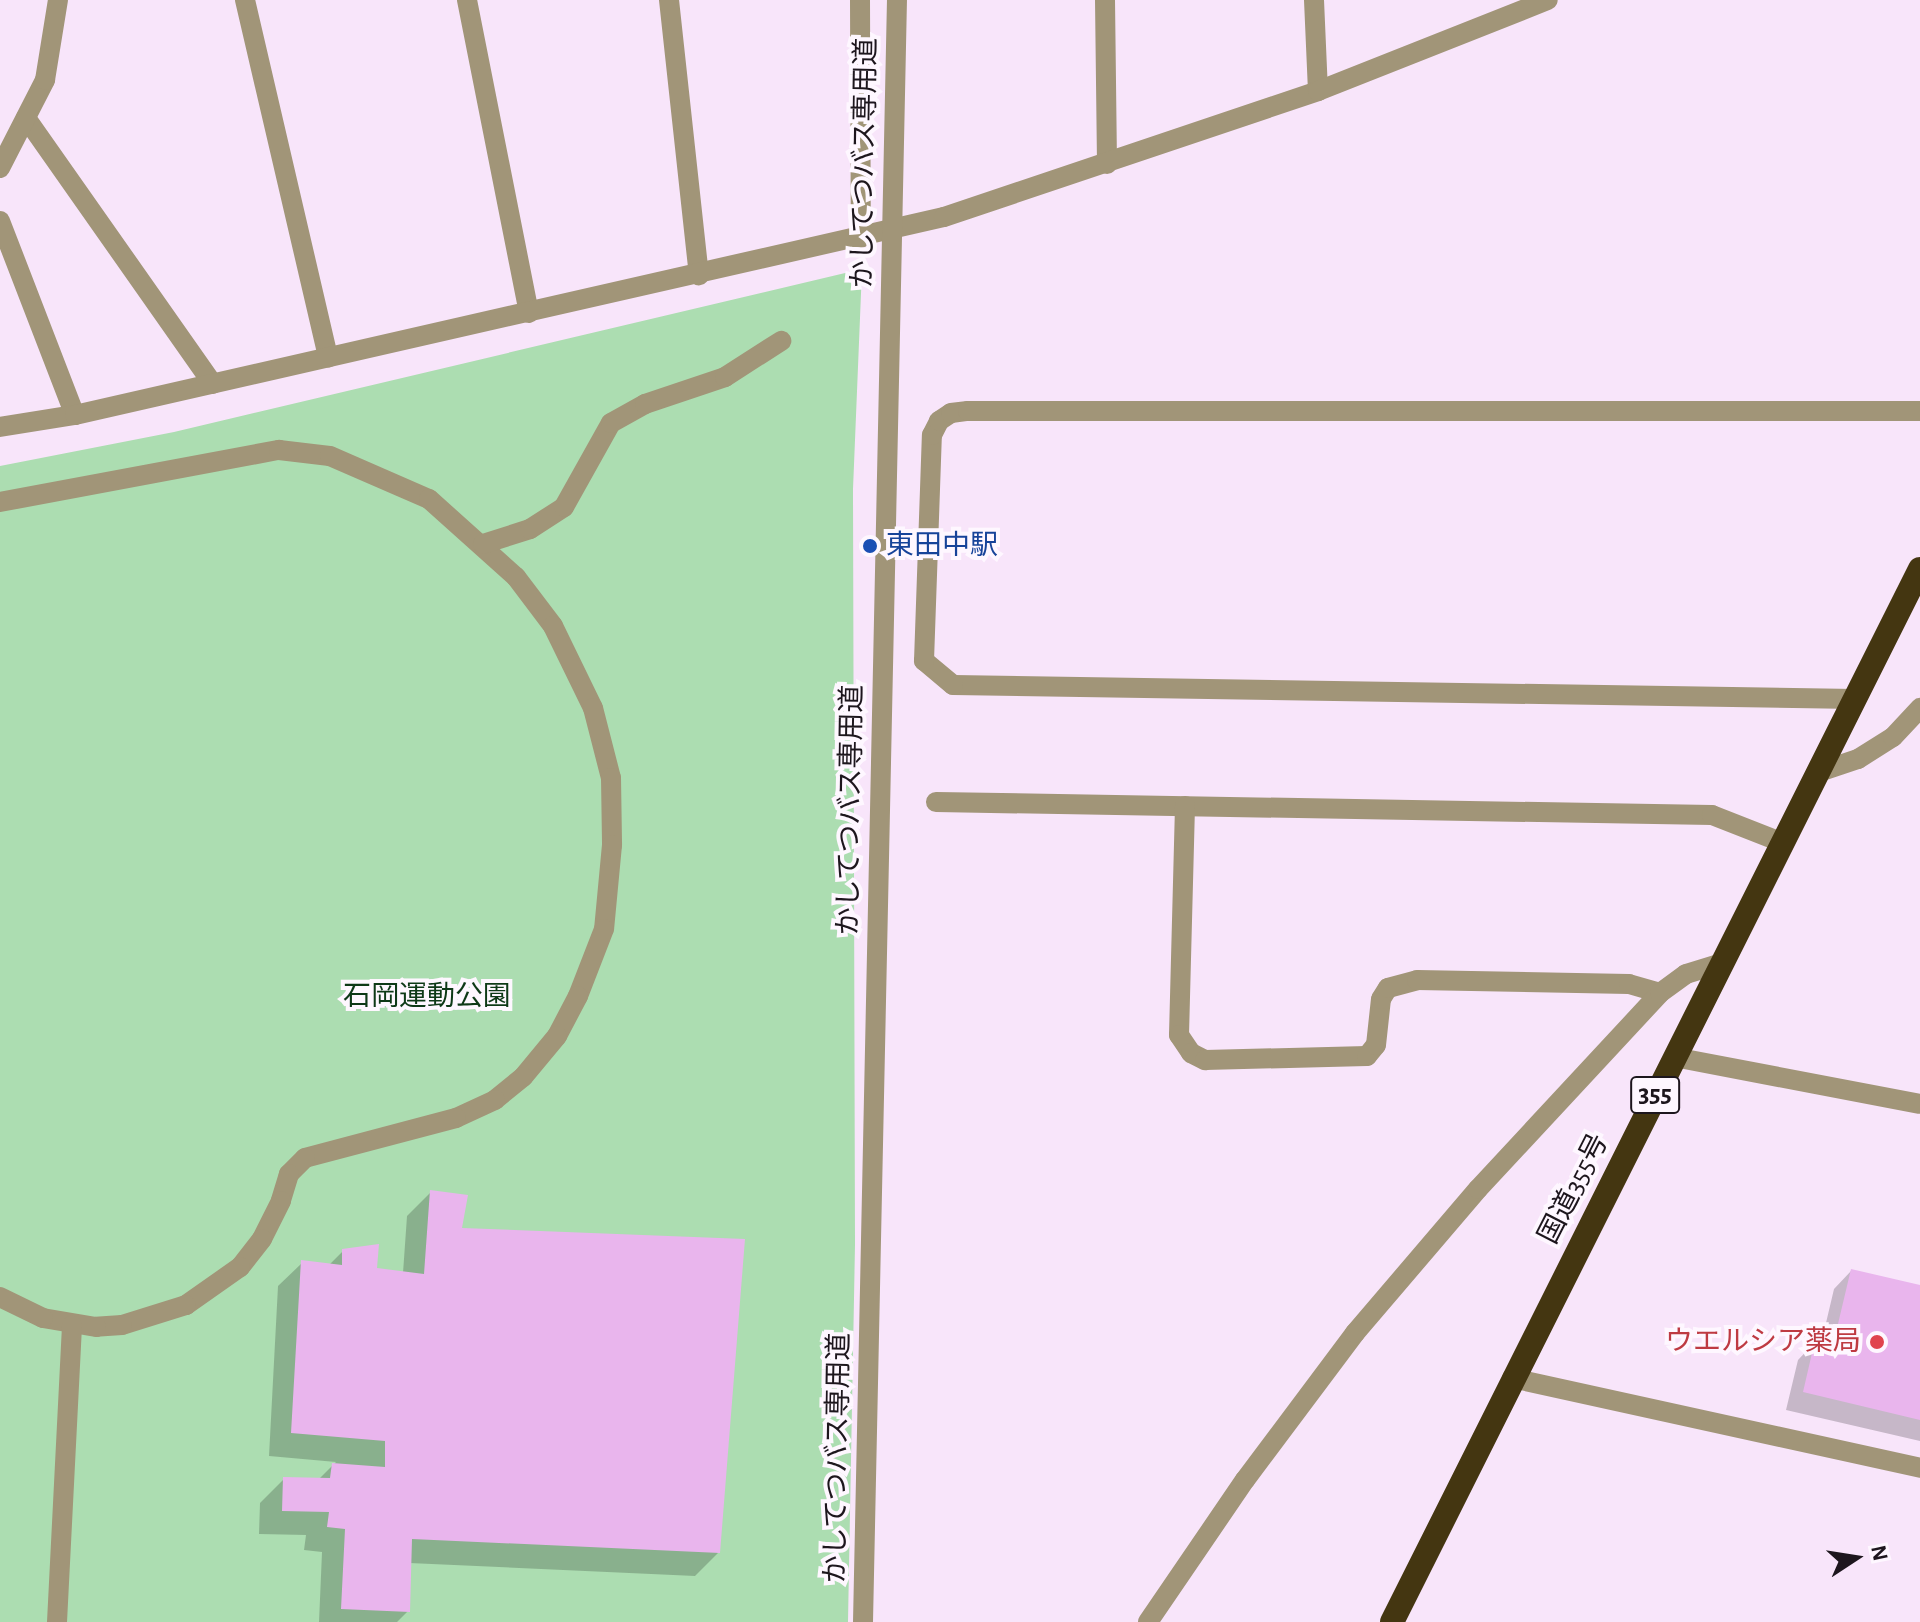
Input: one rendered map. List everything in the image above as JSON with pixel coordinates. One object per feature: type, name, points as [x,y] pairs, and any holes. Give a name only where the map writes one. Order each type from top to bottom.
[{"type":"highway","name":"国道355号","points":[[1392,1622],[1920,569]]},
{"type":"street","points":[[0,168],[45,80],[58,0]]},
{"type":"street","points":[[245,0],[328,357]]},
{"type":"street","points":[[467,0],[529,313]]},
{"type":"street","points":[[669,0],[699,275]]},
{"type":"street","points":[[860,0],[861,238]]},
{"type":"street","name":"かしてつバス専用道","points":[[863,1622],[897,0]]},
{"type":"street","points":[[1105,0],[1107,164]]},
{"type":"street","points":[[1314,0],[1318,91]]},
{"type":"street","points":[[0,427],[75,415],[892,230],[1107,164],[1318,91],[1548,0]]},
{"type":"street","points":[[26,118],[213,384]]},
{"type":"street","points":[[0,221],[75,415]]},
{"type":"street","points":[[483,544],[530,529],[564,507],[611,423],[645,404],[725,377],[781,341]]},
{"type":"street","points":[[1855,699],[953,685],[924,661],[932,435],[939,421],[951,413],[968,411],[1920,411]]},
{"type":"street","points":[[0,502],[279,450],[330,456],[429,499],[483,544],[516,577],[553,626],[593,708],[611,778],[612,845],[604,929],[578,996],[557,1036],[523,1077],[495,1100],[456,1118],[305,1158],[289,1174],[281,1201],[262,1239],[240,1267],[207,1292],[162,1314],[122,1325],[72,1325],[43,1318],[0,1297]]},
{"type":"street","points":[[1816,773],[1858,759],[1893,737],[1920,708]]},
{"type":"street","points":[[936,802],[1712,815],[1781,842]]},
{"type":"street","points":[[1185,806],[1179,1035],[1191,1053],[1205,1060],[1367,1056],[1376,1045],[1381,999],[1388,988],[1417,980],[1629,984],[1660,993]]},
{"type":"street","points":[[1148,1622],[1245,1480],[1355,1333],[1478,1189],[1660,993],[1686,974],[1723,963]]},
{"type":"street","points":[[1674,1057],[1920,1104]]},
{"type":"street","points":[[57,1622],[72,1325]]},
{"type":"street","points":[[1512,1378],[1920,1468]]},
{"type":"green space","name":"石岡運動公園","points":[[862,269],[853,489],[855,1245],[848,1622],[0,1622],[0,466],[174,432]]},
{"type":"building","points":[[430,1190],[468,1195],[462,1228],[745,1239],[720,1553],[412,1539],[410,1612],[341,1609],[345,1529],[327,1527],[329,1512],[282,1511],[283,1477],[330,1478],[332,1463],[385,1467],[385,1441],[291,1433],[301,1260],[342,1265],[342,1249],[379,1244],[377,1268],[424,1274]]},
{"type":"building","name":"ウエルシア薬局","points":[[1851,1269],[1920,1285],[1920,1420],[1803,1392],[1815,1340],[1833,1345]]},
{"type":"place","name":"東田中駅","points":[[870,546]]},
{"type":"place","name":"ウエルシア薬局","points":[[1877,1342]]}]
